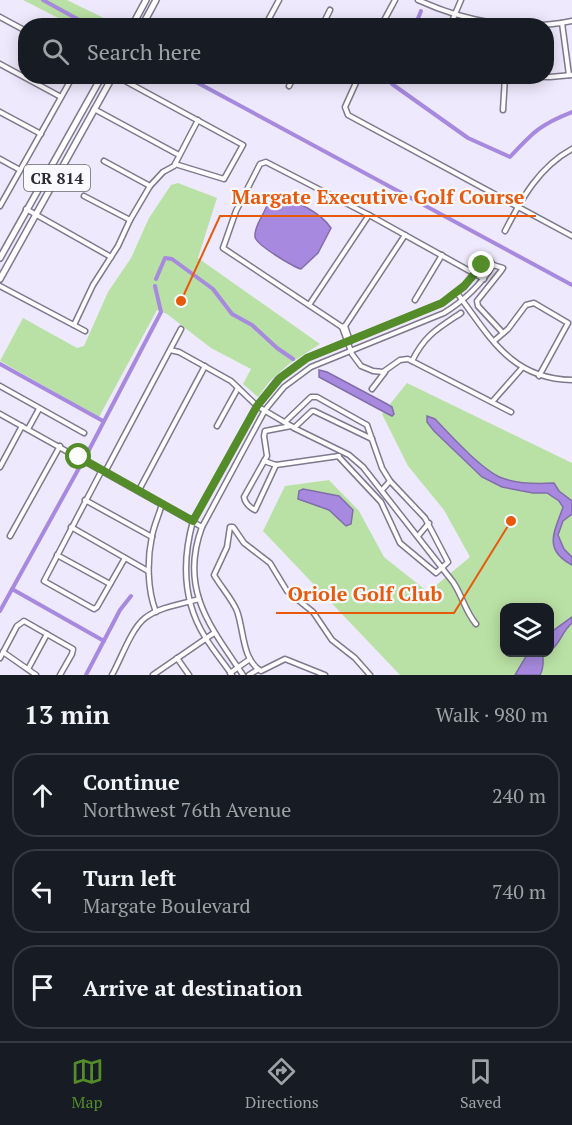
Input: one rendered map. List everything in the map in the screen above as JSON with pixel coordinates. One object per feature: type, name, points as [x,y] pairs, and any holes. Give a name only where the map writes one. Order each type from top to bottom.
[{"type":"main road","points":[[136,18],[146,0]]},
{"type":"main road","points":[[146,18],[156,0]]},
{"type":"main road","name":"CR 814","points":[[0,258],[97,84]]},
{"type":"main road","name":"CR 814","points":[[0,279],[110,84]]},
{"type":"street","points":[[270,18],[279,0]]},
{"type":"street","points":[[385,18],[395,0]]},
{"type":"street","points":[[418,0],[466,18]]},
{"type":"street","points":[[454,18],[461,0]]},
{"type":"street","points":[[326,18],[330,10]]},
{"type":"street","points":[[0,18],[18,27]]},
{"type":"street","points":[[554,23],[572,21]]},
{"type":"street","points":[[554,77],[571,75],[562,23]]},
{"type":"street","points":[[0,64],[18,74]]},
{"type":"street","points":[[36,84],[61,98]]},
{"type":"street","points":[[0,206],[68,84]]},
{"type":"street","points":[[130,84],[243,145],[224,179],[175,164]]},
{"type":"street","points":[[355,84],[345,107],[348,115],[572,236]]},
{"type":"street","points":[[503,110],[505,84]]},
{"type":"street","points":[[94,110],[179,155]]},
{"type":"street","points":[[0,112],[41,134]]},
{"type":"street","points":[[74,325],[93,285],[150,186],[156,177],[175,164],[198,120]]},
{"type":"street","points":[[505,231],[518,206],[544,169],[572,149]]},
{"type":"street","points":[[0,159],[20,170]]},
{"type":"street","points":[[104,161],[150,186]]},
{"type":"street","points":[[386,371],[373,371],[362,366],[356,361],[343,327],[223,248],[241,202],[260,164],[266,162],[369,215],[484,279]]},
{"type":"street","points":[[84,196],[130,220]]},
{"type":"street","points":[[27,209],[111,257]]},
{"type":"street","points":[[309,305],[369,215]]},
{"type":"street","points":[[343,327],[405,235]]},
{"type":"street","points":[[415,300],[442,255]]},
{"type":"street","points":[[250,659],[231,674],[206,638],[189,602],[184,573],[193,521],[268,390],[290,369],[307,358],[442,303],[457,293],[486,260],[502,268],[477,301],[478,306],[504,333]]},
{"type":"street","points":[[243,675],[202,612],[194,570],[196,546],[202,527],[265,410],[284,387],[311,367],[444,313],[463,301],[494,265]]},
{"type":"street","points":[[0,286],[85,331]]},
{"type":"street","points":[[457,293],[512,361],[539,376],[572,381]]},
{"type":"street","points":[[494,340],[504,333],[530,303],[534,303],[568,323],[539,376]]},
{"type":"street","points":[[412,361],[426,337],[461,313]]},
{"type":"street","points":[[125,558],[98,607],[94,609],[44,581],[71,526],[104,471],[181,329]]},
{"type":"street","points":[[170,350],[179,352],[231,381],[257,406],[344,453],[363,467],[458,589],[466,610],[476,624]]},
{"type":"street","points":[[372,389],[386,371],[402,359],[412,361],[511,412]]},
{"type":"street","points":[[138,490],[205,366]]},
{"type":"street","points":[[492,402],[522,368]]},
{"type":"street","points":[[0,386],[84,433]]},
{"type":"street","points":[[217,426],[238,388]]},
{"type":"street","points":[[285,422],[311,397],[317,397],[367,425],[382,468],[390,481],[429,524],[448,562],[442,568],[436,573],[400,543],[381,502],[338,456]]},
{"type":"street","points":[[28,429],[39,409]]},
{"type":"street","points":[[276,465],[255,510],[251,508],[245,502],[244,497],[264,461],[267,449],[265,431],[293,427],[314,411],[372,439]]},
{"type":"street","points":[[0,414],[202,527]]},
{"type":"street","points":[[0,467],[22,426]]},
{"type":"street","points":[[10,536],[60,446]]},
{"type":"street","points":[[264,461],[276,465],[338,456],[344,453]]},
{"type":"street","points":[[382,490],[390,481]]},
{"type":"street","points":[[86,500],[152,537]]},
{"type":"street","points":[[156,612],[152,602],[148,571],[152,537],[162,504]]},
{"type":"street","points":[[418,536],[429,524]]},
{"type":"street","points":[[71,526],[148,571]]},
{"type":"street","points":[[257,670],[250,659],[237,610],[214,576],[227,547],[228,530],[231,526],[236,529],[244,543],[270,563],[287,591],[314,612],[332,640],[355,658],[370,675]]},
{"type":"street","points":[[57,555],[110,584]]},
{"type":"street","points":[[113,675],[136,628],[144,619],[156,612],[199,599]]},
{"type":"street","points":[[0,658],[20,622],[24,621],[73,649],[60,675]]},
{"type":"street","points":[[153,675],[214,633]]},
{"type":"street","points":[[28,669],[48,634]]},
{"type":"street","points":[[3,652],[36,675]]},
{"type":"street","points":[[177,658],[189,675]]},
{"type":"street","points":[[249,675],[285,659],[325,675]]},
{"type":"green space","points":[[23,0],[67,0],[104,18],[58,18]]},
{"type":"green space","points":[[178,183],[217,198],[198,258],[320,344],[289,364],[270,381],[258,397],[243,384],[251,369],[211,348],[167,314],[157,310],[99,417],[0,361],[23,318],[77,348],[84,346],[108,292],[131,258],[149,218],[171,185]]},
{"type":"green space","points":[[407,383],[572,463],[572,675],[400,675],[263,531],[285,486],[329,480],[359,511],[384,557],[428,592],[470,557],[444,510],[408,466],[382,414]]},
{"type":"shaded area","points":[[278,197],[308,208],[331,228],[318,253],[301,269],[268,250],[255,237],[256,228],[267,206],[272,199]]},
{"type":"shaded area","points":[[319,370],[387,404],[392,407],[394,414],[392,416],[319,377]]},
{"type":"shaded area","points":[[427,416],[435,419],[467,452],[494,474],[521,482],[554,483],[559,491],[572,501],[572,514],[563,521],[558,535],[564,549],[572,557],[572,565],[557,553],[554,546],[554,532],[563,507],[559,501],[547,493],[533,493],[502,487],[482,477],[434,431],[427,422]]},
{"type":"shaded area","points":[[303,489],[339,496],[353,510],[351,524],[346,526],[329,510],[298,499],[299,491]]},
{"type":"shaded area","points":[[572,617],[572,623],[554,647],[554,630]]},
{"type":"shaded area","points":[[526,657],[543,657],[543,668],[540,675],[515,675]]},
{"type":"waterway","points":[[43,0],[76,18]]},
{"type":"waterway","points":[[418,18],[421,11]]},
{"type":"waterway","points":[[200,84],[572,285]]},
{"type":"waterway","points":[[392,84],[468,138],[510,157],[538,130],[572,112]]},
{"type":"waterway","points":[[156,279],[165,258],[172,259],[213,289],[232,314],[252,325],[293,359]]},
{"type":"waterway","points":[[0,611],[89,450],[161,312],[155,286]]},
{"type":"waterway","points":[[0,364],[103,421]]},
{"type":"waterway","points":[[12,589],[104,641]]},
{"type":"waterway","points":[[86,675],[120,610],[131,596]]},
{"type":"place","name":"Margate Executive Golf Course","points":[[181,301]]},
{"type":"place","name":"Oriole Golf Club","points":[[511,521]]},
{"type":"route","points":[[79,457],[193,521],[257,406],[268,390],[290,369],[307,358],[442,303],[457,293],[482,265]]}]
